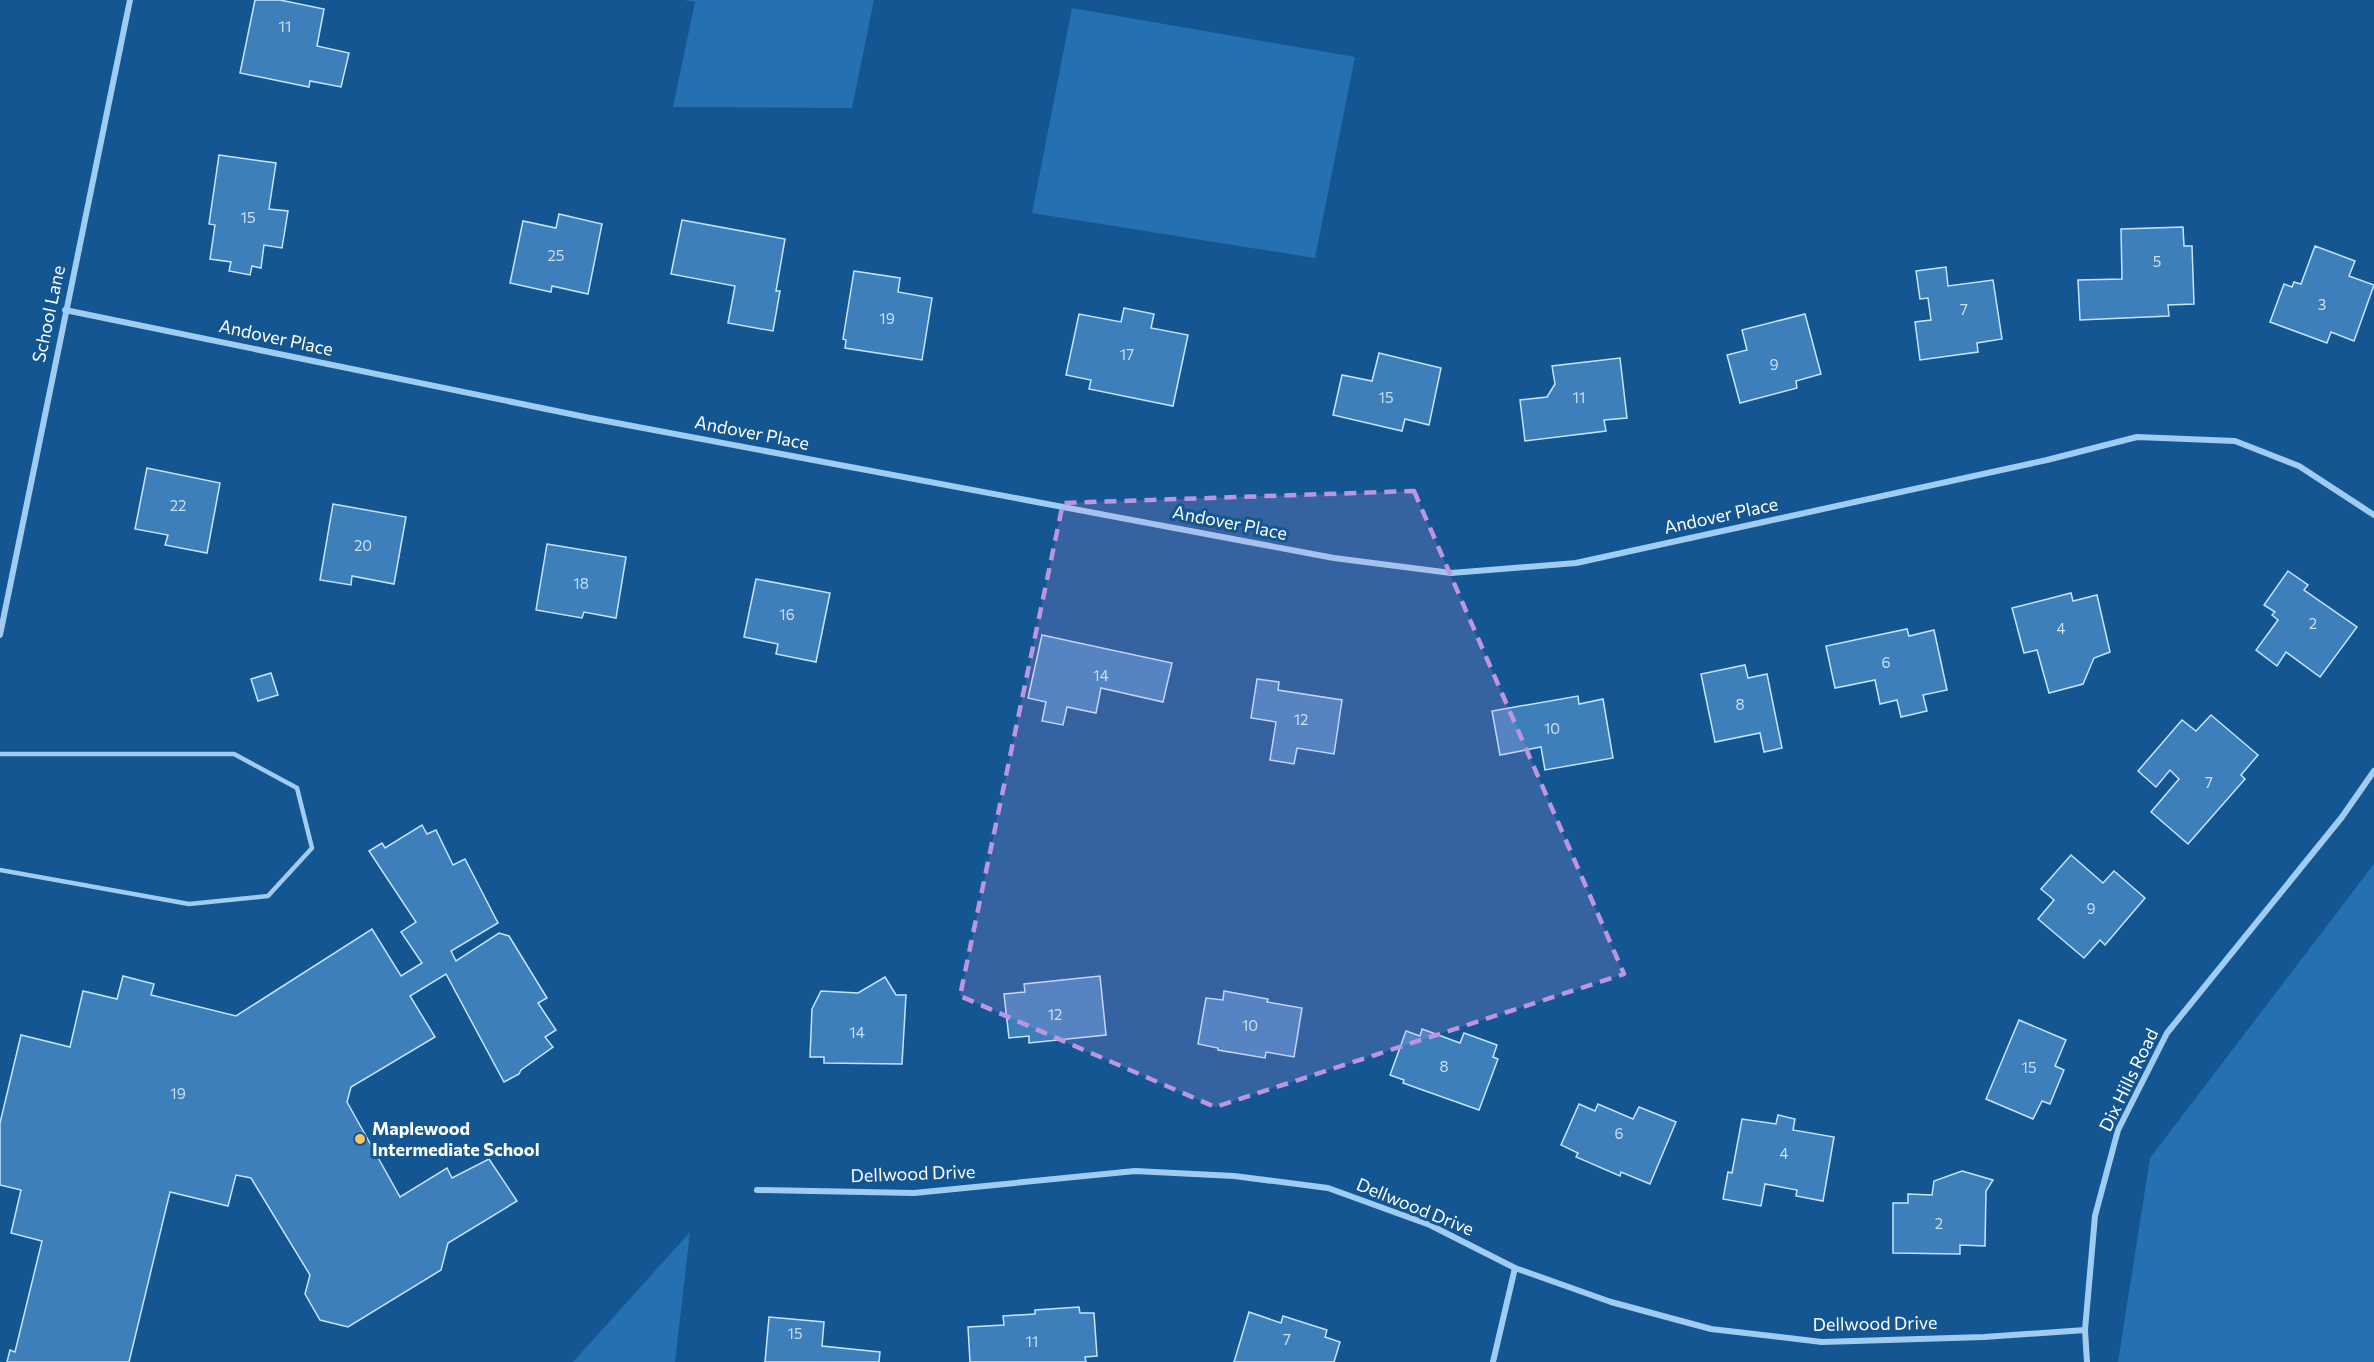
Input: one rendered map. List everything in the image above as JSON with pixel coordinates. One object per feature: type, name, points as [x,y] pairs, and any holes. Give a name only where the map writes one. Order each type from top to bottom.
[{"type":"street","name":"School Lane","points":[[0,635],[130,0]]},
{"type":"street","name":"Andover Place","points":[[65,310],[590,418],[1334,558],[1451,573],[1576,562],[2036,463],[2137,437],[2235,441],[2299,466],[2374,515]]},
{"type":"street","name":"Dix Hills Road","points":[[2087,1362],[2085,1330],[2095,1216],[2118,1130],[2167,1033],[2342,817],[2374,771]]},
{"type":"street","name":"Dellwood Drive","points":[[757,1190],[914,1193],[1135,1171],[1234,1176],[1328,1188],[1430,1225],[1515,1268],[1611,1302],[1711,1329],[1822,1342],[1984,1337],[2085,1330]]},
{"type":"street","points":[[1493,1362],[1515,1268]]},
{"type":"lane","points":[[0,754],[234,754],[297,788],[312,848],[268,896],[189,904],[0,870]]},
{"type":"highlighted area","points":[[1414,491],[1624,974],[1215,1107],[960,996],[1063,503]]},
{"type":"shaded area","points":[[684,0],[874,0],[852,108],[673,107],[695,2]]},
{"type":"shaded area","points":[[1072,8],[1355,57],[1315,258],[1032,213]]},
{"type":"shaded area","points":[[2374,864],[2374,1362],[2118,1362],[2150,1158]]},
{"type":"shaded area","points":[[690,1232],[675,1362],[573,1362]]},
{"type":"building","points":[[255,0],[280,0],[324,9],[317,46],[349,53],[341,87],[310,81],[309,87],[240,73]]},
{"type":"building","points":[[219,155],[276,163],[269,209],[288,211],[282,248],[264,245],[261,268],[252,266],[250,275],[229,271],[231,262],[210,259],[215,225],[209,224]]},
{"type":"building","points":[[559,214],[602,224],[588,294],[552,286],[551,292],[510,283],[523,221],[556,228]]},
{"type":"building","points":[[682,220],[785,239],[776,291],[780,291],[773,331],[728,323],[735,286],[671,274]]},
{"type":"building","points":[[2183,227],[2184,246],[2192,246],[2194,304],[2168,305],[2169,316],[2080,320],[2078,280],[2122,279],[2121,229]]},
{"type":"building","points":[[2315,246],[2355,261],[2349,276],[2374,285],[2354,341],[2331,332],[2327,343],[2270,322],[2284,284],[2292,287],[2294,282],[2301,284]]},
{"type":"building","points":[[1946,267],[1948,286],[1993,280],[2002,339],[1977,343],[1978,352],[1920,360],[1915,322],[1931,320],[1928,298],[1920,299],[1916,271]]},
{"type":"building","points":[[854,271],[900,278],[898,292],[932,298],[922,360],[845,348],[846,340],[843,339]]},
{"type":"building","points":[[1124,308],[1154,314],[1151,328],[1188,335],[1173,406],[1089,389],[1091,380],[1066,375],[1079,314],[1121,322]]},
{"type":"building","points":[[1805,314],[1821,374],[1796,381],[1797,388],[1740,403],[1727,355],[1747,350],[1742,330]]},
{"type":"building","points":[[1379,353],[1441,368],[1429,425],[1405,419],[1402,431],[1333,415],[1342,375],[1372,381]]},
{"type":"building","points":[[1620,358],[1627,418],[1604,420],[1606,431],[1525,441],[1520,400],[1547,397],[1555,384],[1552,366]]},
{"type":"building","points":[[147,468],[220,483],[207,553],[165,545],[168,535],[135,529]]},
{"type":"building","points":[[333,504],[406,517],[394,584],[352,576],[351,585],[320,580]]},
{"type":"building","points":[[547,544],[626,557],[616,618],[584,612],[582,618],[536,610]]},
{"type":"building","points":[[2288,571],[2308,585],[2304,590],[2357,627],[2320,677],[2286,652],[2277,666],[2256,650],[2278,620],[2272,615],[2275,612],[2264,605]]},
{"type":"building","points":[[756,579],[830,593],[816,662],[776,654],[778,644],[744,637]]},
{"type":"building","points":[[2071,593],[2073,601],[2097,595],[2110,652],[2094,658],[2083,684],[2049,693],[2037,650],[2024,653],[2012,608]]},
{"type":"building","points":[[1907,629],[1909,636],[1934,630],[1947,690],[1923,695],[1927,711],[1901,717],[1897,700],[1880,704],[1875,680],[1835,688],[1826,646]]},
{"type":"building","points":[[1042,635],[1172,663],[1163,702],[1101,688],[1096,713],[1067,707],[1063,725],[1042,721],[1046,702],[1028,698]]},
{"type":"building","points":[[1745,665],[1748,678],[1767,674],[1782,748],[1764,752],[1760,733],[1715,742],[1701,674]]},
{"type":"building","points":[[271,673],[278,695],[258,701],[251,679]]},
{"type":"building","points":[[1257,679],[1279,682],[1278,690],[1342,700],[1334,754],[1297,748],[1294,764],[1270,760],[1276,722],[1251,718]]},
{"type":"building","points":[[1578,696],[1579,704],[1603,699],[1613,758],[1545,770],[1541,747],[1500,755],[1492,711]]},
{"type":"building","points":[[2211,715],[2258,755],[2241,775],[2245,779],[2188,844],[2151,812],[2179,779],[2170,770],[2156,787],[2138,771],[2182,720],[2196,731]]},
{"type":"building","name":"Maplewood Intermediate School","points":[[422,825],[427,834],[436,830],[453,865],[465,859],[498,923],[451,951],[456,961],[499,933],[509,936],[547,998],[538,1003],[556,1030],[545,1037],[553,1047],[521,1070],[519,1074],[504,1082],[446,974],[410,996],[435,1037],[351,1087],[347,1102],[400,1197],[447,1168],[452,1178],[489,1159],[517,1201],[448,1243],[441,1270],[348,1327],[320,1320],[305,1294],[310,1275],[251,1178],[236,1175],[228,1206],[170,1192],[129,1362],[7,1362],[10,1350],[15,1352],[42,1241],[11,1233],[21,1190],[0,1185],[0,1123],[21,1035],[70,1047],[83,991],[117,999],[123,976],[154,984],[151,995],[236,1016],[372,929],[401,976],[422,963],[401,932],[416,922],[369,851],[382,843],[385,848]]},
{"type":"building","points":[[2071,855],[2103,883],[2114,871],[2145,898],[2105,945],[2100,940],[2084,958],[2038,919],[2054,900],[2041,889]]},
{"type":"building","points":[[1100,976],[1106,1035],[1029,1043],[1029,1036],[1009,1038],[1004,994],[1025,992],[1024,984]]},
{"type":"building","points":[[885,977],[896,995],[906,995],[902,1064],[824,1063],[824,1057],[810,1057],[812,1009],[821,991],[858,993]]},
{"type":"building","points":[[1224,991],[1302,1008],[1294,1057],[1266,1052],[1265,1058],[1198,1044],[1206,998],[1223,1000]]},
{"type":"building","points":[[2019,1020],[2066,1040],[2055,1066],[2064,1070],[2050,1104],[2042,1101],[2033,1119],[1986,1099]]},
{"type":"building","points":[[1422,1029],[1460,1043],[1464,1033],[1497,1045],[1493,1057],[1498,1059],[1479,1110],[1403,1083],[1404,1080],[1390,1075],[1406,1031],[1420,1036]]},
{"type":"building","points":[[1579,1104],[1595,1111],[1598,1104],[1633,1119],[1639,1107],[1676,1122],[1650,1184],[1621,1172],[1620,1176],[1576,1157],[1578,1153],[1561,1145]]},
{"type":"building","points":[[1778,1115],[1795,1119],[1793,1130],[1834,1137],[1823,1201],[1796,1196],[1797,1190],[1765,1184],[1761,1206],[1723,1199],[1728,1172],[1732,1173],[1742,1119],[1776,1124]]},
{"type":"building","points":[[1962,1171],[1993,1180],[1986,1191],[1985,1246],[1960,1245],[1960,1254],[1893,1253],[1893,1203],[1908,1203],[1908,1194],[1932,1195],[1934,1181]]},
{"type":"building","points":[[1079,1307],[1080,1313],[1094,1313],[1097,1356],[1085,1357],[1086,1362],[970,1362],[968,1327],[1004,1325],[1003,1316],[1035,1314],[1035,1310]]},
{"type":"building","points":[[1249,1312],[1281,1323],[1283,1316],[1327,1330],[1325,1337],[1340,1342],[1334,1362],[1234,1362]]},
{"type":"building","points":[[769,1317],[824,1322],[822,1346],[880,1352],[879,1362],[765,1362]]},
{"type":"place","name":"Maplewood Intermediate School","points":[[360,1139]]}]
